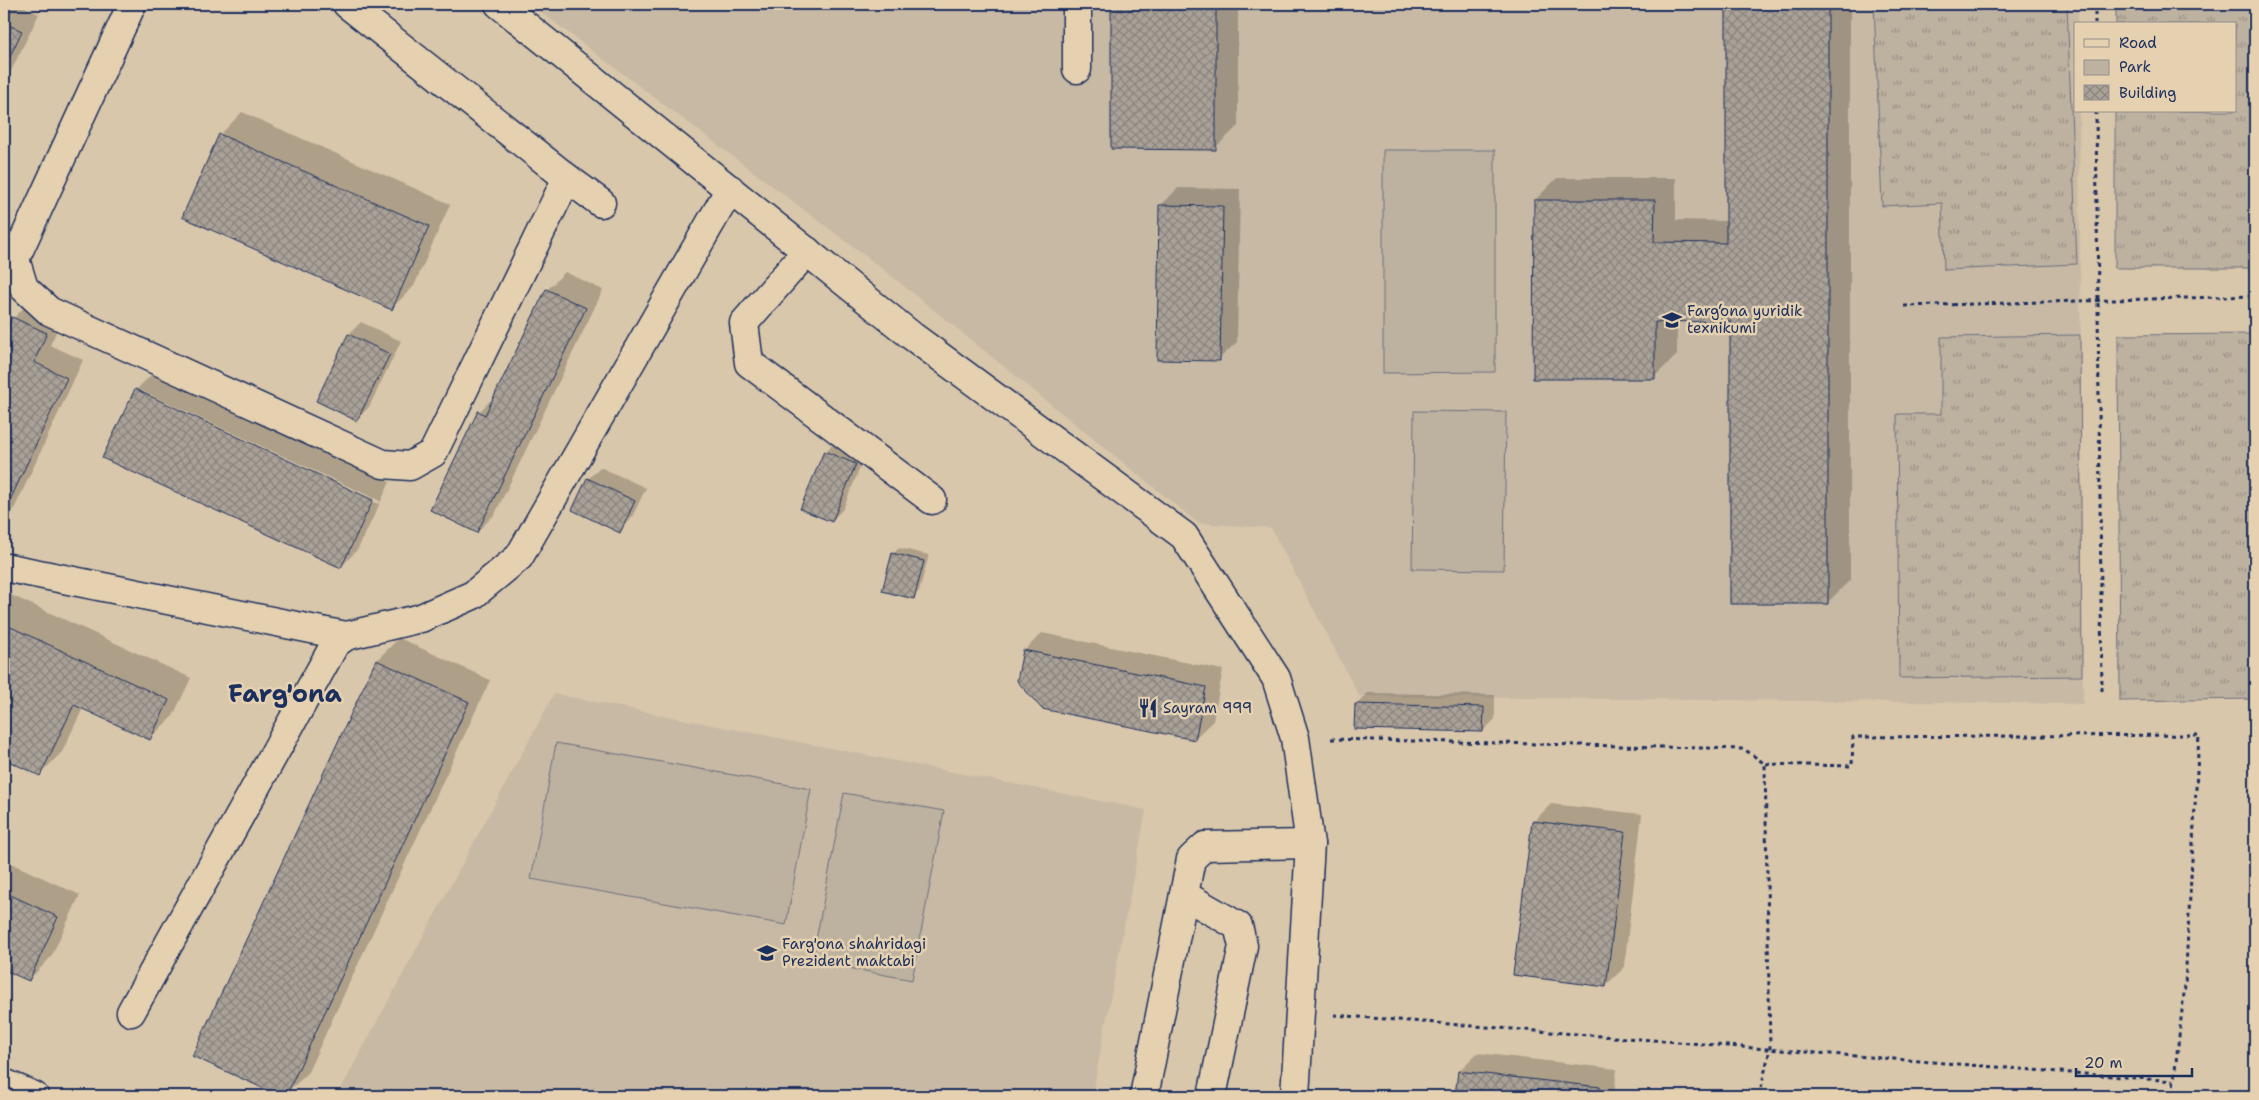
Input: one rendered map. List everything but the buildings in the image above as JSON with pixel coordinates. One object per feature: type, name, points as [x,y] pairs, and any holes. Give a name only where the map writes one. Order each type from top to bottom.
[{"type":"street","points":[[132,4],[15,259],[24,288],[49,311],[383,464],[410,466],[433,454],[567,178]]},
{"type":"street","points":[[347,4],[601,203]]},
{"type":"street","points":[[499,4],[912,336],[1184,536],[1276,678],[1295,738],[1310,844],[1295,1096]]},
{"type":"street","points":[[1077,4],[1077,69]]},
{"type":"street","points":[[131,1012],[335,644],[346,636],[421,618],[465,598],[473,594],[520,557],[730,189]]},
{"type":"street","points":[[807,251],[744,323],[748,364],[932,500]]},
{"type":"street","points":[[9,568],[346,636]]},
{"type":"street","points":[[1144,1096],[1191,859],[1205,846],[1310,844]]},
{"type":"street","points":[[1184,895],[1238,926],[1243,946],[1212,1096]]},
{"type":"street","points":[[4,1083],[34,1096]]},
{"type":"path","points":[[2095,4],[2096,22]]},
{"type":"path","points":[[2096,112],[2102,693]]},
{"type":"path","points":[[1904,306],[2255,296]]},
{"type":"path","points":[[1295,738],[1744,749],[1765,764],[1852,766],[1853,737],[2199,735],[2185,985],[2172,1096]]},
{"type":"path","points":[[1759,1096],[1770,1049],[1765,764]]},
{"type":"path","points":[[1300,1012],[2174,1081]]},
{"type":"shaded area","name":"Farg‘ona yuridik texnikumi","points":[[530,4],[2078,4],[2078,22],[2074,22],[2074,112],[2079,112],[2083,704],[1359,696],[1271,528],[1198,523],[884,270]]},
{"type":"shaded area","name":"Farg'ona shahridagi Prezident maktabi","points":[[554,694],[1146,810],[1092,1096],[337,1096]]},
{"type":"green space","points":[[1874,4],[2067,4],[2077,264],[1944,270],[1942,203],[1882,206]]},
{"type":"green space","points":[[2116,4],[2255,4],[2255,268],[2115,268],[2115,112],[2236,112],[2236,22],[2116,22]]},
{"type":"green space","points":[[1383,150],[1495,150],[1495,372],[1383,373]]},
{"type":"green space","points":[[2255,334],[2255,699],[2120,701],[2118,335]]},
{"type":"green space","points":[[2080,335],[2082,676],[1899,678],[1897,414],[1941,414],[1941,337]]},
{"type":"green space","points":[[1414,411],[1506,412],[1504,570],[1412,569]]},
{"type":"green space","points":[[556,743],[811,789],[786,925],[531,879]]},
{"type":"green space","points":[[844,793],[944,811],[912,980],[812,961]]},
{"type":"place","name":"Farg‘ona yuridik texnikumi","points":[[1672,320]]},
{"type":"place","name":"Sayram 999","points":[[1148,708]]},
{"type":"place","name":"Farg'ona shahridagi Prezident maktabi","points":[[767,953]]},
{"type":"district","name":"Farg'ona","points":[[285,693]]}]
